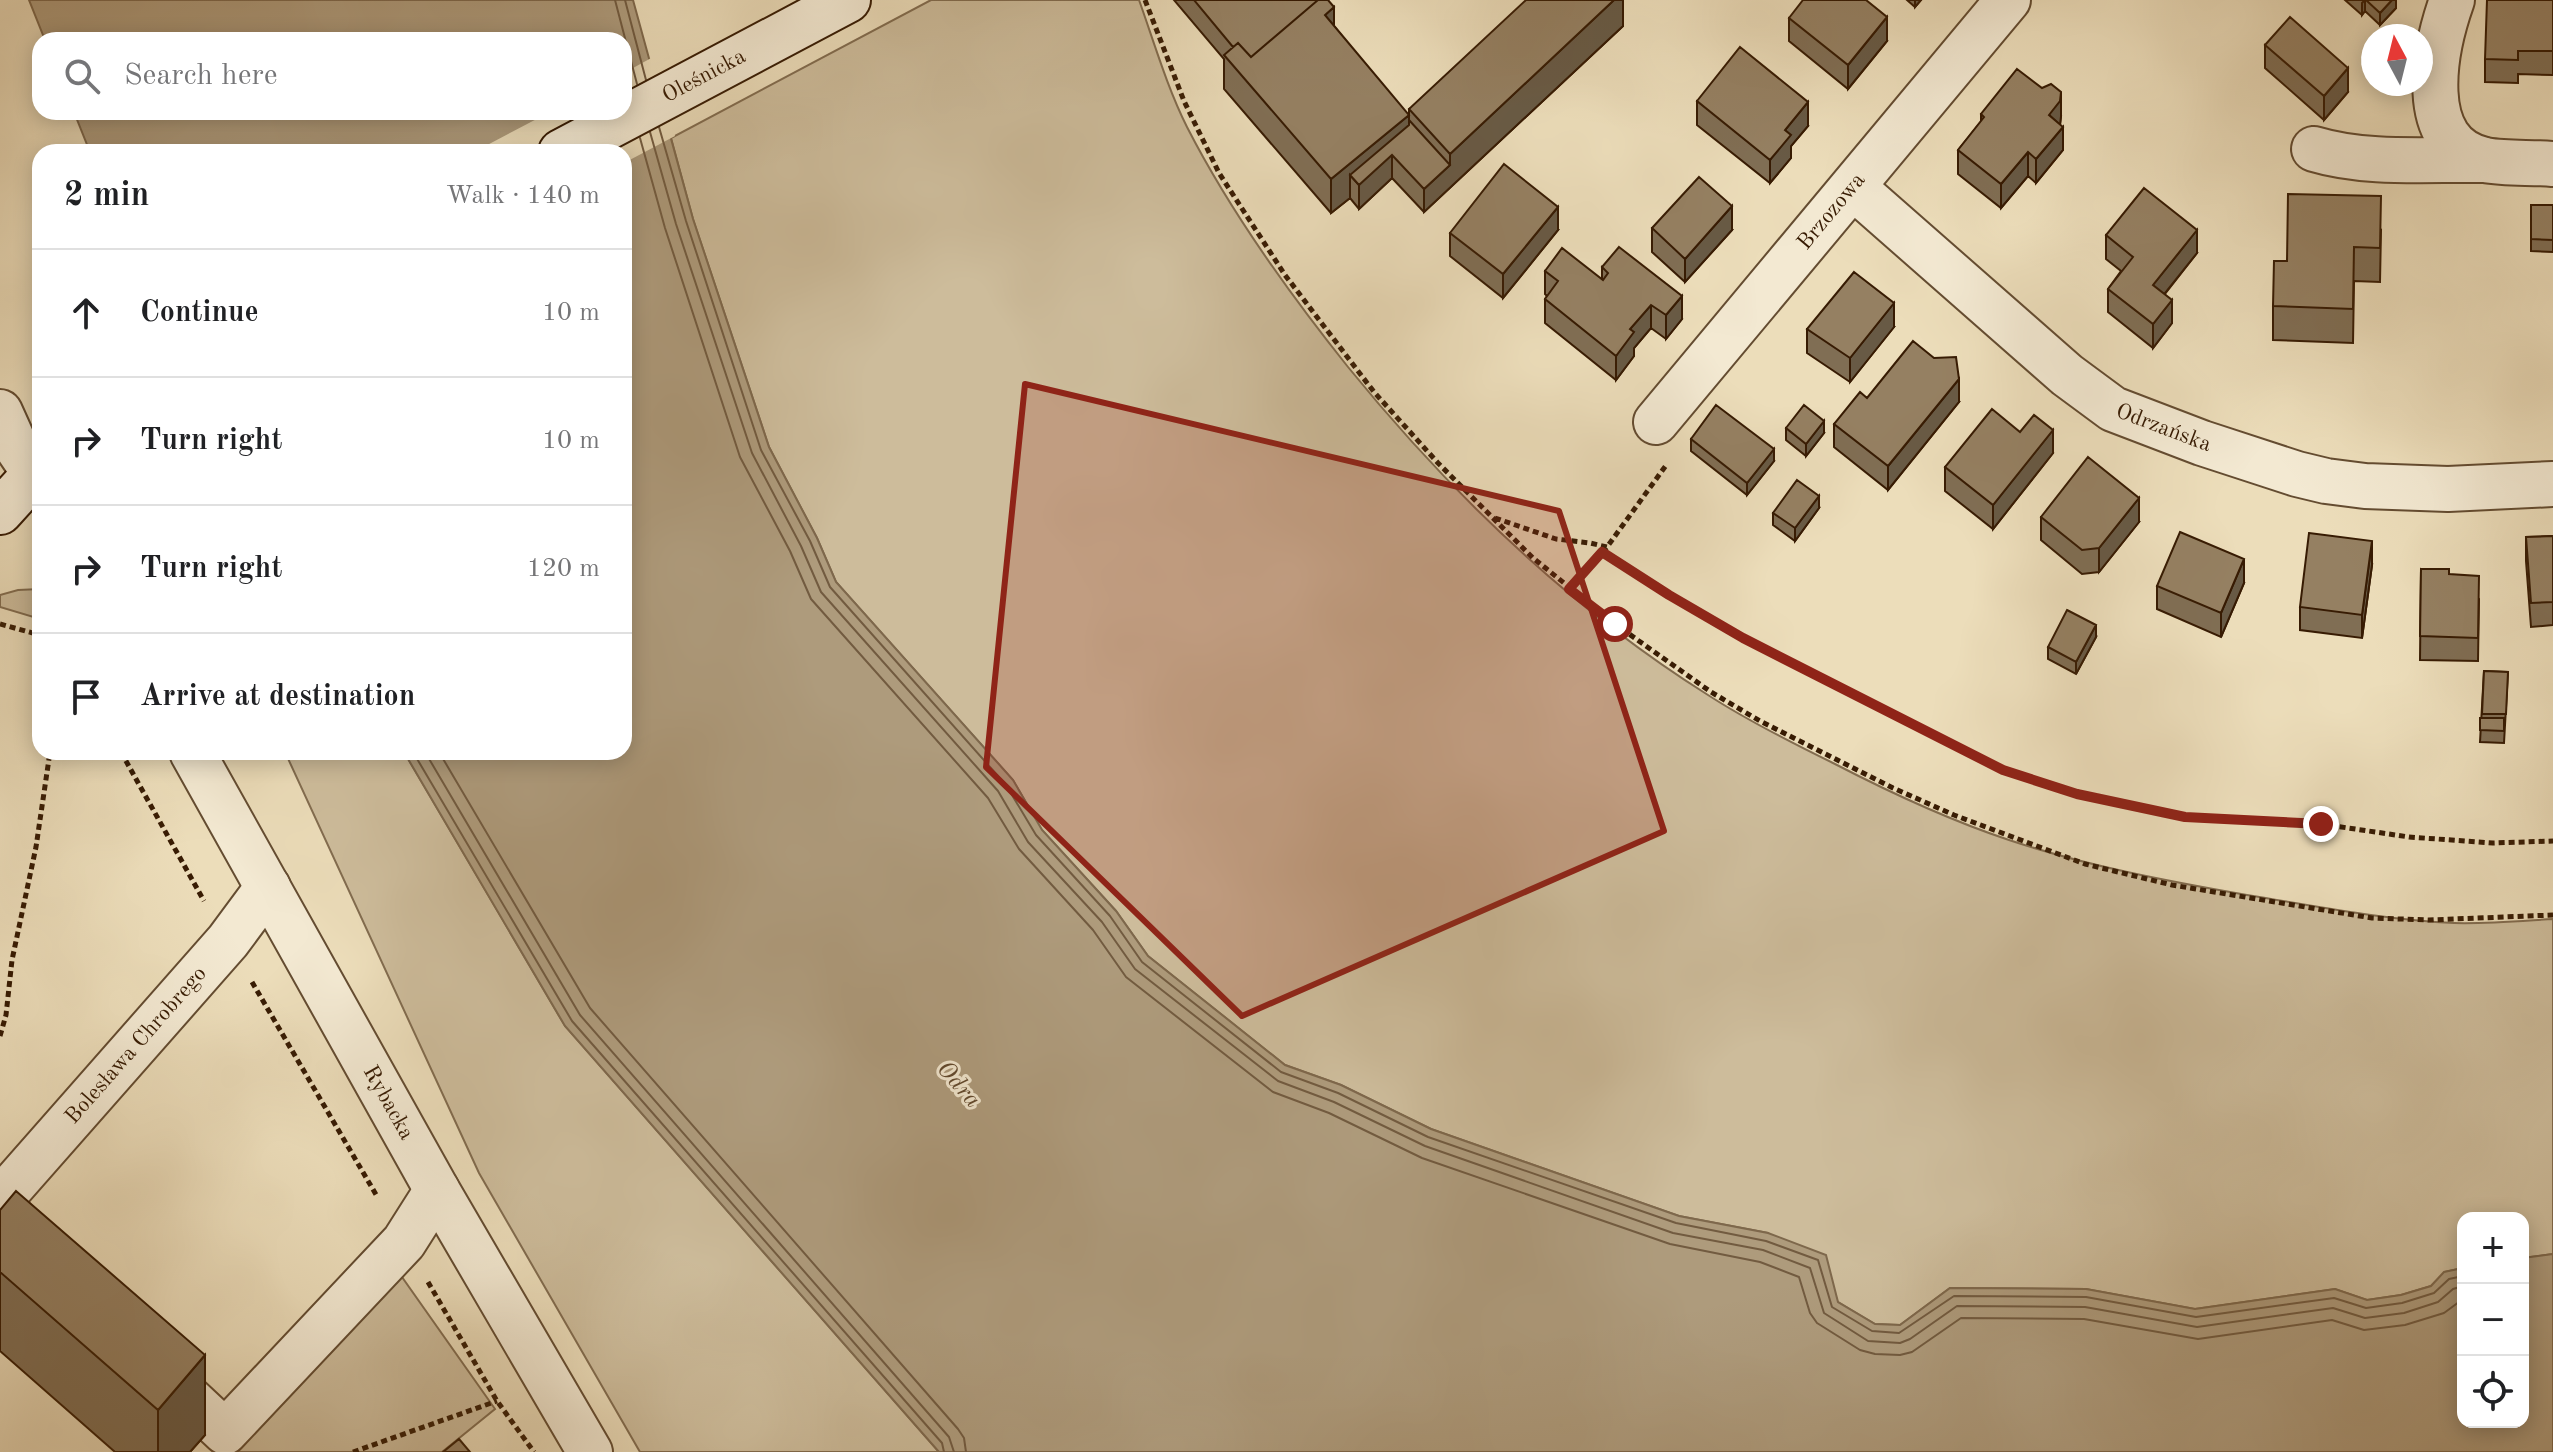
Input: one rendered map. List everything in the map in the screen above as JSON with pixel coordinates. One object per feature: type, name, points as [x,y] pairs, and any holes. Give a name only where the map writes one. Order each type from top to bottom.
[{"type":"street","name":"Oleśnicka","points":[[632,114],[848,0]]},
{"type":"street","name":"Brzozowa","points":[[1663,441],[1853,187],[2008,0]]},
{"type":"street","points":[[2452,0],[2445,19],[2438,59],[2436,112],[2454,143],[2484,160]]},
{"type":"street","name":"Oleśnicka","points":[[576,144],[621,120]]},
{"type":"street","points":[[2314,149],[2331,155],[2369,160],[2484,160],[2553,164]]},
{"type":"street","name":"Odrzańska","points":[[1853,187],[2067,375],[2113,409],[2202,443],[2326,481],[2420,488],[2553,484]]},
{"type":"street","points":[[0,412],[14,443],[32,467]]},
{"type":"street","points":[[0,512],[32,481]]},
{"type":"street","name":"Rybacka","points":[[197,760],[437,1190],[590,1452]]},
{"type":"street","name":"Bolesława Chrobrego","points":[[4,1221],[268,887]]},
{"type":"street","points":[[134,1346],[225,1432],[404,1242],[437,1190]]},
{"type":"path","points":[[1145,0],[1196,129],[1219,173],[1285,275],[1374,392],[1490,517],[1569,589],[1711,692],[1760,721],[1893,788],[1954,815],[2085,864],[2172,885],[2372,918],[2429,920],[2553,915]]},
{"type":"path","points":[[1569,589],[1604,550],[1663,441]]},
{"type":"path","points":[[1490,517],[1556,539],[1604,550],[1669,595],[1743,638],[2003,770],[2077,794],[2185,817],[2321,824],[2423,838],[2493,843],[2553,841]]},
{"type":"path","points":[[0,624],[32,633]]},
{"type":"path","points":[[0,1036],[6,1015],[12,960],[36,847],[49,760]]},
{"type":"path","points":[[125,760],[214,921],[497,1401],[534,1452]]},
{"type":"path","points":[[353,1452],[497,1401]]},
{"type":"highlighted area","points":[[1025,384],[1559,511],[1664,831],[1242,1016],[986,767]]},
{"type":"shaded area","points":[[931,0],[1139,0],[1180,112],[1204,159],[1262,251],[1348,367],[1428,460],[1515,546],[1608,625],[1708,695],[1786,740],[1942,815],[2009,840],[2097,865],[2247,895],[2402,919],[2466,923],[2553,919],[2553,1254],[2529,1257],[2529,1212],[2457,1212],[2457,1269],[2445,1272],[2431,1286],[2401,1295],[2367,1300],[2335,1289],[2195,1309],[2086,1289],[1950,1288],[1900,1325],[1875,1324],[1838,1302],[1768,1233],[1679,1216],[1431,1129],[1341,1085],[1285,1065],[1148,956],[1116,911],[1042,830],[1013,780],[836,582],[817,538],[769,447],[693,219],[671,138]]},
{"type":"shaded area","points":[[32,589],[32,617],[0,607],[0,595]]},
{"type":"shaded area","points":[[289,760],[409,760],[565,1026],[939,1452],[640,1452],[479,1173]]},
{"type":"shaded area","points":[[397,1270],[495,1409],[442,1452],[236,1452]]},
{"type":"water","name":"Odra","points":[[29,0],[633,0],[693,219],[769,447],[817,538],[836,582],[1013,780],[1042,830],[1116,911],[1148,956],[1285,1065],[1341,1085],[1431,1129],[1679,1216],[1768,1233],[1826,1255],[1838,1302],[1875,1324],[1900,1325],[1950,1288],[2086,1289],[2195,1309],[2335,1289],[2367,1300],[2401,1295],[2431,1286],[2444,1272],[2457,1269],[2457,1428],[2529,1428],[2529,1257],[2553,1254],[2553,1452],[939,1452],[565,1026],[409,760],[632,760],[632,144],[87,144],[77,120],[632,120],[632,32],[42,32]]},
{"type":"pier","points":[[653,57],[675,136],[632,159],[632,144],[489,144],[535,120],[632,120],[632,69]]},
{"type":"building","points":[[1194,0],[1318,0],[1251,57],[1238,43],[1233,47]]},
{"type":"building","points":[[1318,0],[1328,0],[1334,7],[1325,15],[1409,115],[1331,179],[1224,55],[1238,43],[1251,57]]},
{"type":"building","points":[[1526,0],[1614,0],[1450,154],[1409,109]]},
{"type":"building","points":[[1803,0],[1866,0],[1887,17],[1848,65],[1789,18]]},
{"type":"building","points":[[2366,0],[2392,0],[2380,13]]},
{"type":"building","points":[[2487,0],[2553,0],[2553,51],[2518,51],[2518,60],[2485,59]]},
{"type":"building","points":[[2290,17],[2348,68],[2324,96],[2265,45]]},
{"type":"building","points":[[1740,47],[1808,102],[1785,130],[1791,135],[1770,160],[1697,101]]},
{"type":"building","points":[[2017,69],[2042,88],[2051,84],[2061,92],[2060,101],[2049,115],[2063,127],[2036,159],[2028,152],[2001,184],[1958,150],[1984,117],[1981,114]]},
{"type":"building","points":[[1409,120],[1450,165],[1424,189],[1392,155],[1359,185],[1350,175],[1409,125]]},
{"type":"building","points":[[1504,164],[1558,207],[1503,274],[1450,233]]},
{"type":"building","points":[[1699,177],[1732,206],[1685,259],[1652,228]]},
{"type":"building","points":[[2144,188],[2197,230],[2153,285],[2172,300],[2153,324],[2108,289],[2133,257],[2106,235]]},
{"type":"building","points":[[2288,194],[2381,196],[2380,248],[2354,247],[2353,309],[2273,306],[2274,261],[2287,261]]},
{"type":"building","points":[[2531,205],[2553,205],[2553,240],[2531,239]]},
{"type":"building","points":[[1619,247],[1682,296],[1666,315],[1651,305],[1630,329],[1634,332],[1616,356],[1545,299],[1558,281],[1545,271],[1562,248],[1603,280],[1608,273],[1602,267]]},
{"type":"building","points":[[1854,272],[1894,303],[1850,358],[1807,329]]},
{"type":"building","points":[[1913,341],[1934,358],[1956,357],[1959,379],[1888,466],[1834,424],[1860,392],[1867,398]]},
{"type":"building","points":[[1716,405],[1774,449],[1747,483],[1691,439]]},
{"type":"building","points":[[1804,405],[1824,421],[1806,444],[1786,428]]},
{"type":"building","points":[[1992,409],[2020,432],[2034,415],[2053,430],[1993,505],[1945,467]]},
{"type":"building","points":[[2088,457],[2139,498],[2099,548],[2082,550],[2041,517]]},
{"type":"building","points":[[1797,480],[1819,496],[1795,528],[1773,513]]},
{"type":"building","points":[[2180,532],[2244,559],[2221,613],[2157,586]]},
{"type":"building","points":[[2309,533],[2372,541],[2362,615],[2300,607]]},
{"type":"building","points":[[2553,536],[2553,602],[2531,603],[2526,537]]},
{"type":"building","points":[[2421,569],[2449,569],[2449,574],[2479,576],[2478,638],[2420,636]]},
{"type":"building","points":[[2067,610],[2096,625],[2076,662],[2048,647]]},
{"type":"building","points":[[2484,671],[2508,672],[2506,714],[2482,714]]},
{"type":"building","points":[[2480,718],[2504,718],[2504,731],[2480,730]]},
{"type":"building","points":[[16,1191],[205,1355],[158,1410],[0,1272],[0,1210]]},
{"type":"building","points":[[459,1439],[470,1452],[443,1452]]},
{"type":"route","points":[[1615,624],[1569,589],[1602,552],[1743,638],[2003,770],[2077,794],[2185,817],[2321,824]]}]
